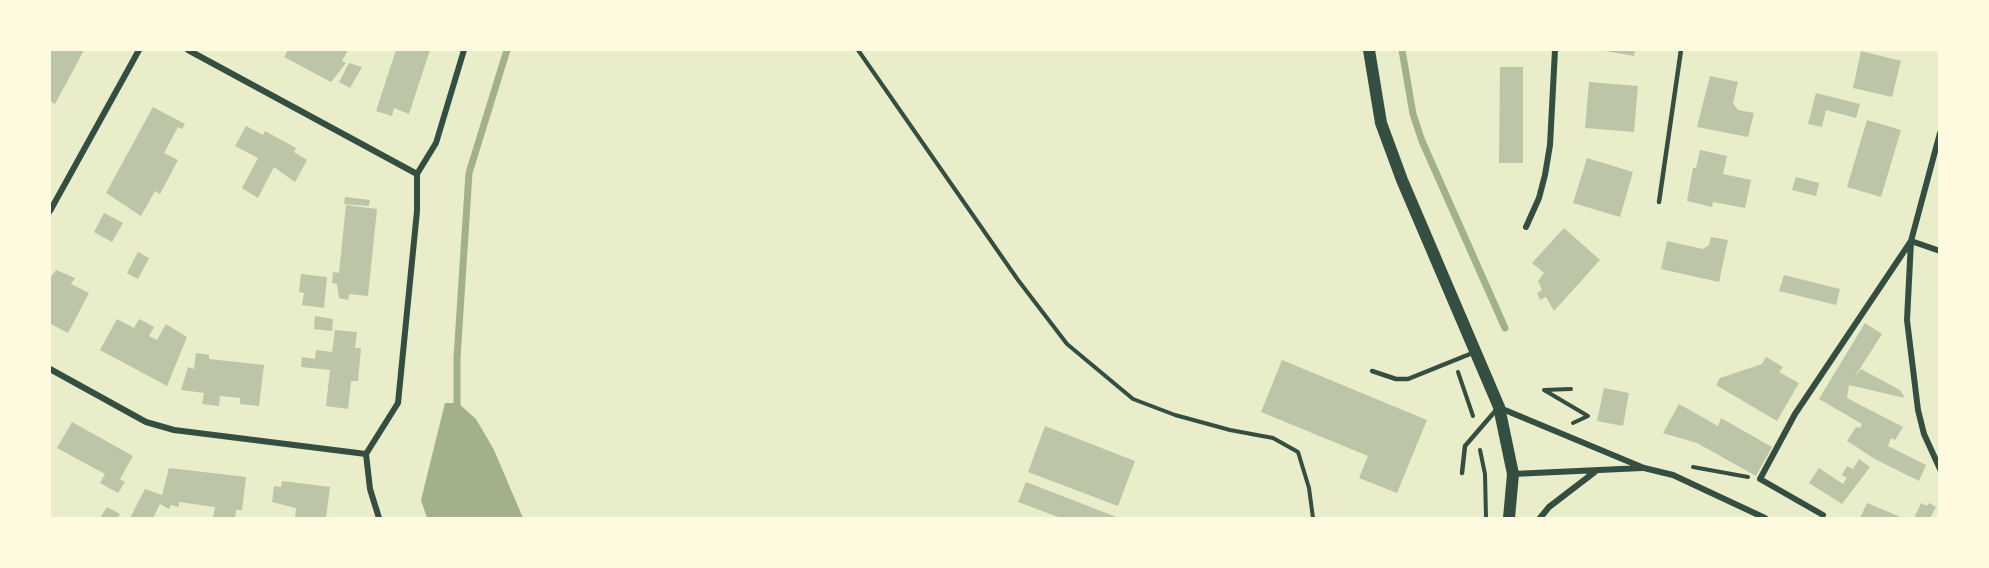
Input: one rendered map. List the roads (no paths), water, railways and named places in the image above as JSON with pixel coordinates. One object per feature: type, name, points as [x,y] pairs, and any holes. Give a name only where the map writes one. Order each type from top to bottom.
[{"type":"main road","points":[[1369,50],[1381,123],[1499,407],[1514,474],[1509,519]]},
{"type":"street","points":[[50,211],[139,50]]},
{"type":"street","points":[[188,50],[417,174]]},
{"type":"street","points":[[379,519],[370,489],[366,454],[398,403],[415,232],[417,174],[436,143],[464,50]]},
{"type":"street","points":[[1526,227],[1539,198],[1546,165],[1555,50]]},
{"type":"street","points":[[1940,133],[1911,241],[1907,320],[1918,410],[1924,434],[1940,469]]},
{"type":"street","points":[[1911,241],[1940,251]]},
{"type":"street","points":[[1823,515],[1760,479],[1795,414],[1911,241]]},
{"type":"street","points":[[50,369],[146,422],[174,430],[366,454]]},
{"type":"street","points":[[1499,407],[1644,468],[1673,475],[1765,519]]},
{"type":"street","points":[[1514,474],[1644,468]]},
{"type":"street","points":[[1540,519],[1549,507],[1598,470]]},
{"type":"lane","points":[[1659,202],[1681,50]]},
{"type":"lane","points":[[1372,371],[1396,379],[1408,379],[1475,352]]},
{"type":"lane","points":[[1462,473],[1465,446],[1499,407]]},
{"type":"waterway","points":[[457,410],[457,358],[469,173],[507,50]]},
{"type":"waterway","points":[[1402,50],[1413,114],[1422,141],[1505,328]]}]
